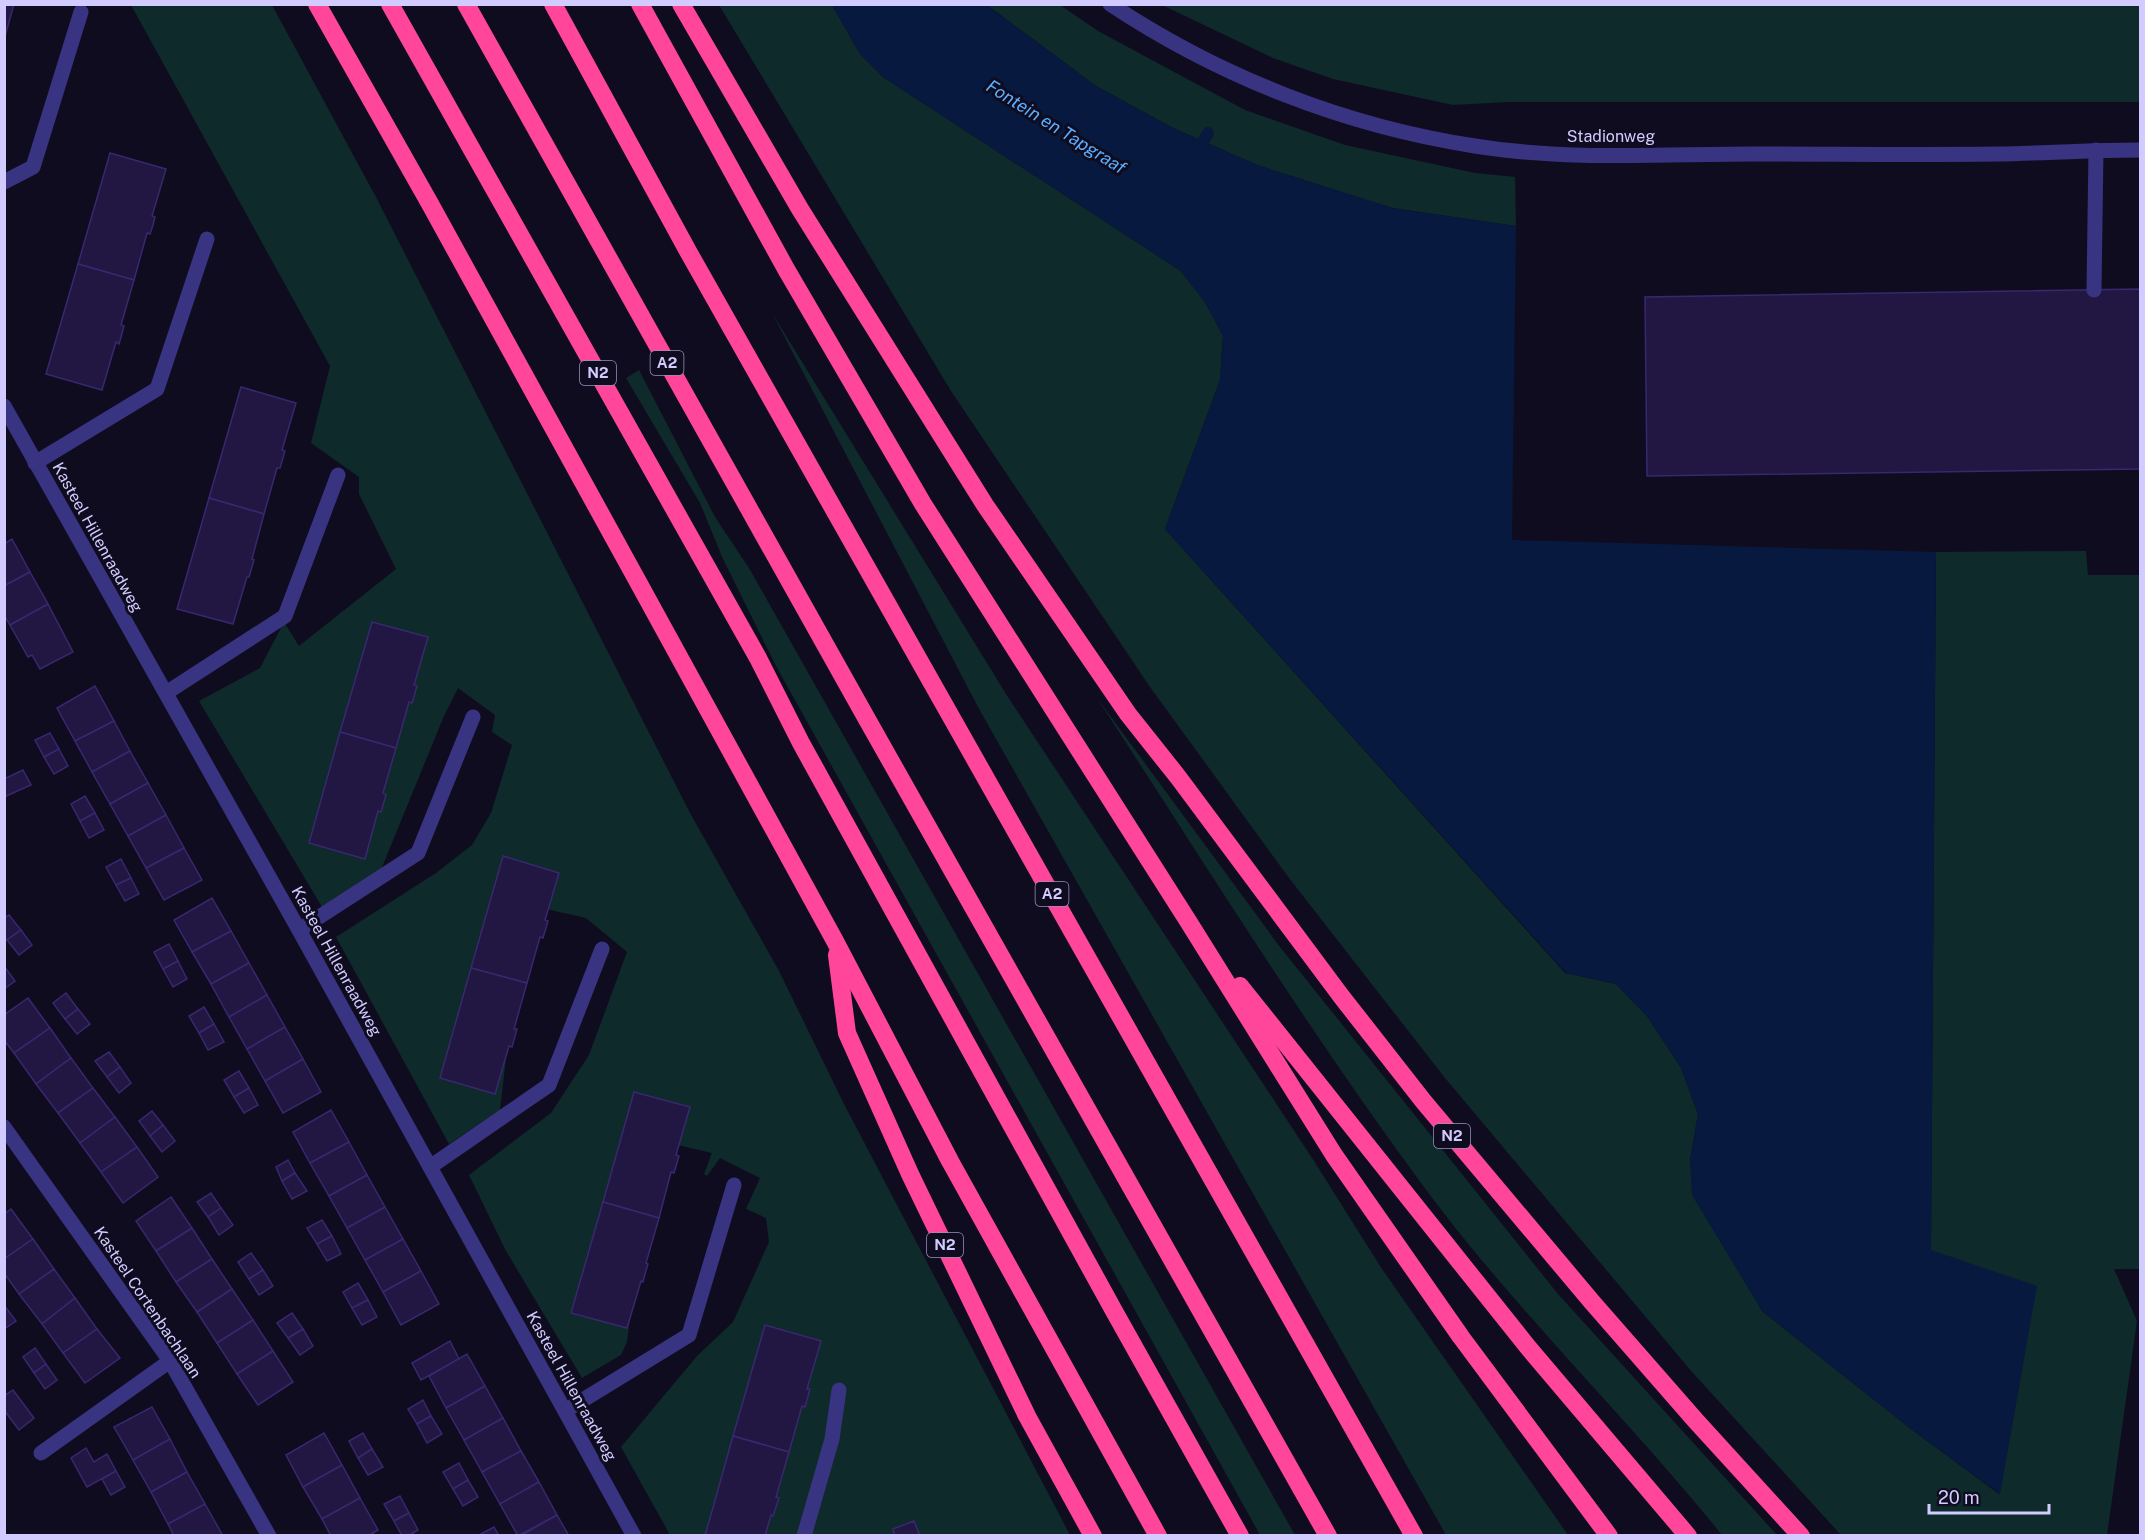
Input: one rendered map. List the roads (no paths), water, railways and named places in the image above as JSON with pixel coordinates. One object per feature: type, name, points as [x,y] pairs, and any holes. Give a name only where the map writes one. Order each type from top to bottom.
[{"type":"highway","name":"N2","points":[[317,4],[435,212],[835,941],[950,1161],[1158,1536]]},
{"type":"highway","name":"N2","points":[[390,4],[758,658],[801,743],[1240,1536]]},
{"type":"highway","name":"A2","points":[[466,4],[1328,1536]]},
{"type":"highway","name":"A2","points":[[553,4],[689,253],[1414,1536]]},
{"type":"highway","points":[[640,4],[780,259],[923,504],[1334,1155],[1461,1337],[1609,1536]]},
{"type":"highway","name":"N2","points":[[681,4],[800,209],[985,505],[1128,714],[1424,1102],[1599,1310],[1801,1536]]},
{"type":"highway","points":[[1188,921],[1527,1346],[1688,1536]]},
{"type":"highway","name":"N2","points":[[835,941],[847,1033],[910,1174],[1027,1416],[1093,1536]]},
{"type":"street","name":"Stadionweg","points":[[1110,4],[1236,75],[1287,96],[1378,125],[1475,146],[1572,155],[1998,154],[2140,150]]},
{"type":"street","points":[[4,182],[33,167],[81,12]]},
{"type":"street","points":[[2094,290],[2096,150]]},
{"type":"street","points":[[36,463],[158,389],[207,240]]},
{"type":"street","name":"Kasteel Hillenraadweg","points":[[4,406],[299,930],[634,1536]]},
{"type":"street","points":[[166,693],[285,616],[338,475]]},
{"type":"street","points":[[299,930],[418,852],[473,717]]},
{"type":"street","points":[[430,1167],[549,1085],[602,949]]},
{"type":"street","name":"Kasteel Cortenbachlaan","points":[[4,1127],[170,1361],[269,1536]]},
{"type":"street","points":[[565,1411],[688,1335],[734,1185]]},
{"type":"street","points":[[41,1453],[170,1361]]},
{"type":"street","points":[[804,1536],[832,1439],[839,1390]]},
{"type":"water","points":[[832,5],[987,5],[1096,86],[1173,128],[1257,165],[1392,208],[1516,226],[1512,540],[1936,552],[1931,1250],[2037,1286],[2000,1494],[1911,1429],[1762,1311],[1692,1195],[1690,1161],[1698,1114],[1681,1068],[1647,1016],[1616,984],[1566,973],[1165,529],[1220,380],[1223,336],[1205,302],[1181,271],[883,77],[860,54]]},
{"type":"waterway","name":"Fontein en Tapgraaf","points":[[1195,155],[1208,133]]}]
